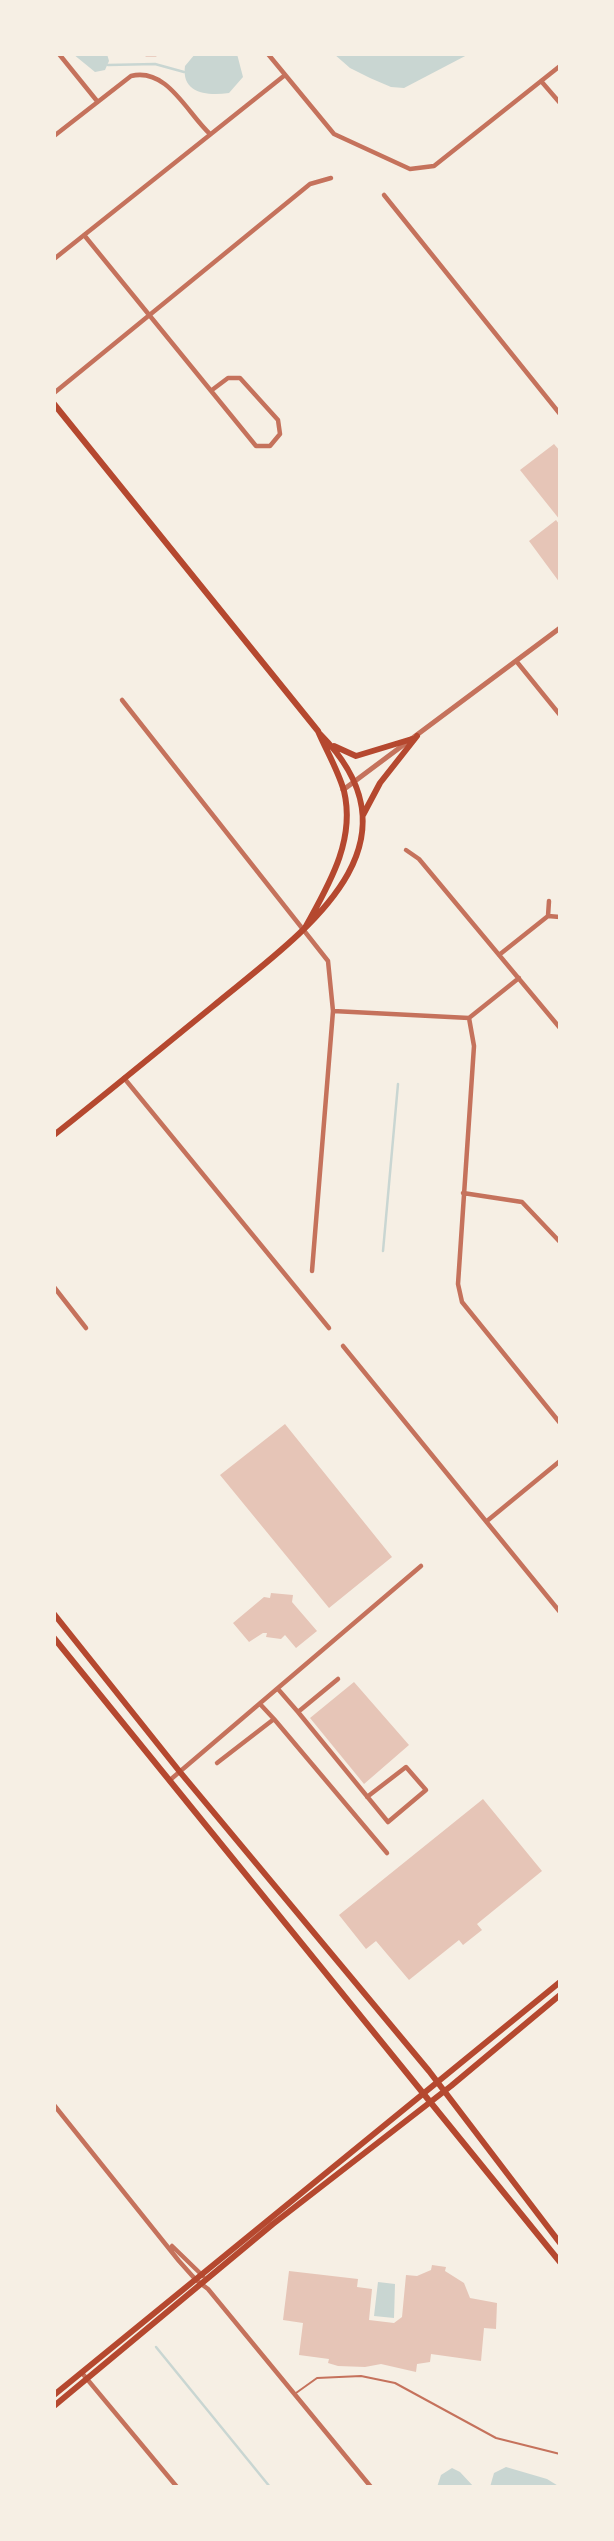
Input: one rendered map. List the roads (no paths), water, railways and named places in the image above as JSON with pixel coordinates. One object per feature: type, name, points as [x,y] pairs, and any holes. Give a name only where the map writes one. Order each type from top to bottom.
[{"type":"main road","points":[[54,404],[318,731],[347,763],[356,781],[363,817]]},
{"type":"main road","points":[[304,928],[342,852],[346,830],[343,790],[318,731]]},
{"type":"main road","points":[[332,745],[356,756],[414,737]]},
{"type":"main road","points":[[54,1135],[280,953],[326,908],[340,889],[357,849],[363,817],[380,783],[414,737]]},
{"type":"main road","points":[[54,1614],[180,1772],[437,2081],[560,2243]]},
{"type":"main road","points":[[54,1638],[560,2262]]},
{"type":"main road","points":[[54,2395],[560,1982]]},
{"type":"main road","points":[[54,2406],[273,2224],[444,2091],[560,1995]]},
{"type":"street","points":[[59,54],[97,101]]},
{"type":"street","points":[[146,54],[156,54]]},
{"type":"street","points":[[268,54],[334,134],[410,169],[434,166],[560,66]]},
{"type":"street","points":[[54,136],[131,76],[155,75],[210,134]]},
{"type":"street","points":[[54,259],[285,75]]},
{"type":"street","points":[[541,81],[560,103]]},
{"type":"street","points":[[54,393],[310,184],[331,178]]},
{"type":"street","points":[[384,195],[560,414]]},
{"type":"street","points":[[84,235],[256,446],[270,446],[280,435],[278,421],[240,378],[228,378],[212,390]]},
{"type":"street","points":[[343,790],[560,628]]},
{"type":"street","points":[[517,662],[560,715]]},
{"type":"street","points":[[122,700],[328,961],[334,1011],[312,1271]]},
{"type":"street","points":[[406,850],[419,859],[560,1028]]},
{"type":"street","points":[[548,916],[549,901]]},
{"type":"street","points":[[499,955],[548,916],[560,917]]},
{"type":"street","points":[[334,1011],[469,1018],[519,978]]},
{"type":"street","points":[[469,1018],[474,1046],[458,1284],[462,1302],[560,1423]]},
{"type":"street","points":[[124,1078],[329,1328]]},
{"type":"street","points":[[463,1193],[522,1202],[560,1242]]},
{"type":"street","points":[[54,1287],[86,1328]]},
{"type":"street","points":[[343,1346],[560,1612]]},
{"type":"street","points":[[487,1521],[560,1461]]},
{"type":"street","points":[[170,1780],[421,1566]]},
{"type":"street","points":[[298,1712],[338,1679]]},
{"type":"street","points":[[278,1689],[298,1712],[367,1797],[388,1822],[426,1790],[406,1767],[367,1797]]},
{"type":"street","points":[[260,1704],[387,1853]]},
{"type":"street","points":[[217,1763],[274,1719]]},
{"type":"street","points":[[54,2105],[196,2280],[204,2284],[371,2487]]},
{"type":"street","points":[[166,2241],[202,2275],[204,2284]]},
{"type":"street","points":[[82,2373],[177,2487]]},
{"type":"lane","points":[[296,2393],[317,2378],[361,2376],[395,2383],[496,2438],[560,2454]]},
{"type":"waterway","points":[[108,65],[155,64],[184,72]]},
{"type":"waterway","points":[[383,1251],[398,1084]]},
{"type":"waterway","points":[[156,2347],[270,2487]]}]
